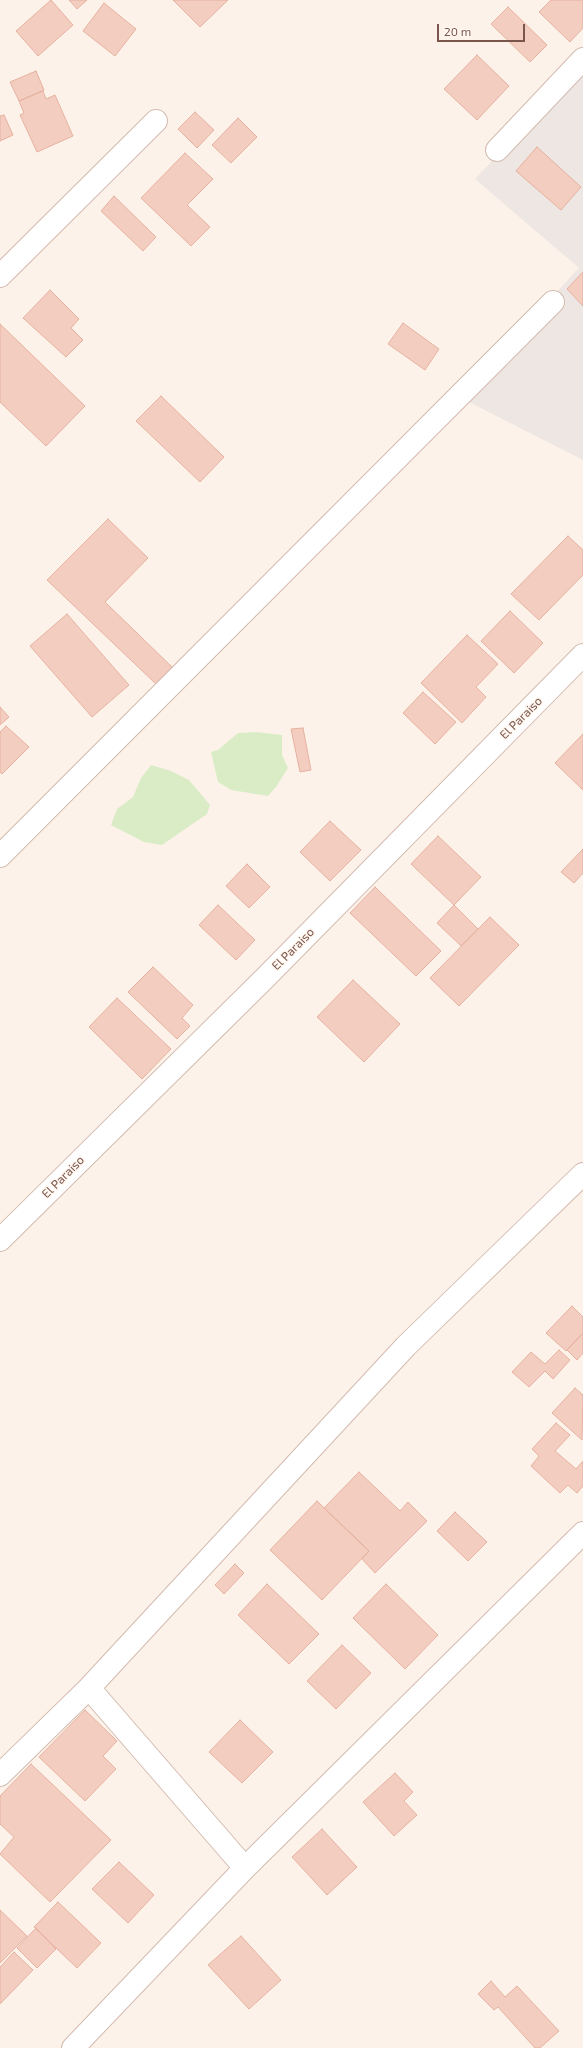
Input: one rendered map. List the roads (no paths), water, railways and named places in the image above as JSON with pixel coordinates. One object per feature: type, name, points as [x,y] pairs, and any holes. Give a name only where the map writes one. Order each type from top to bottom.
[{"type":"street","points":[[497,150],[583,59]]},
{"type":"street","points":[[0,276],[156,121]]},
{"type":"street","points":[[0,856],[553,302]]},
{"type":"street","name":"El Paraiso","points":[[0,1240],[271,972],[583,655]]},
{"type":"street","points":[[0,1775],[89,1688],[406,1346],[583,1174]]},
{"type":"street","points":[[74,2048],[245,1868],[583,1533]]},
{"type":"street","points":[[89,1688],[245,1868]]}]
